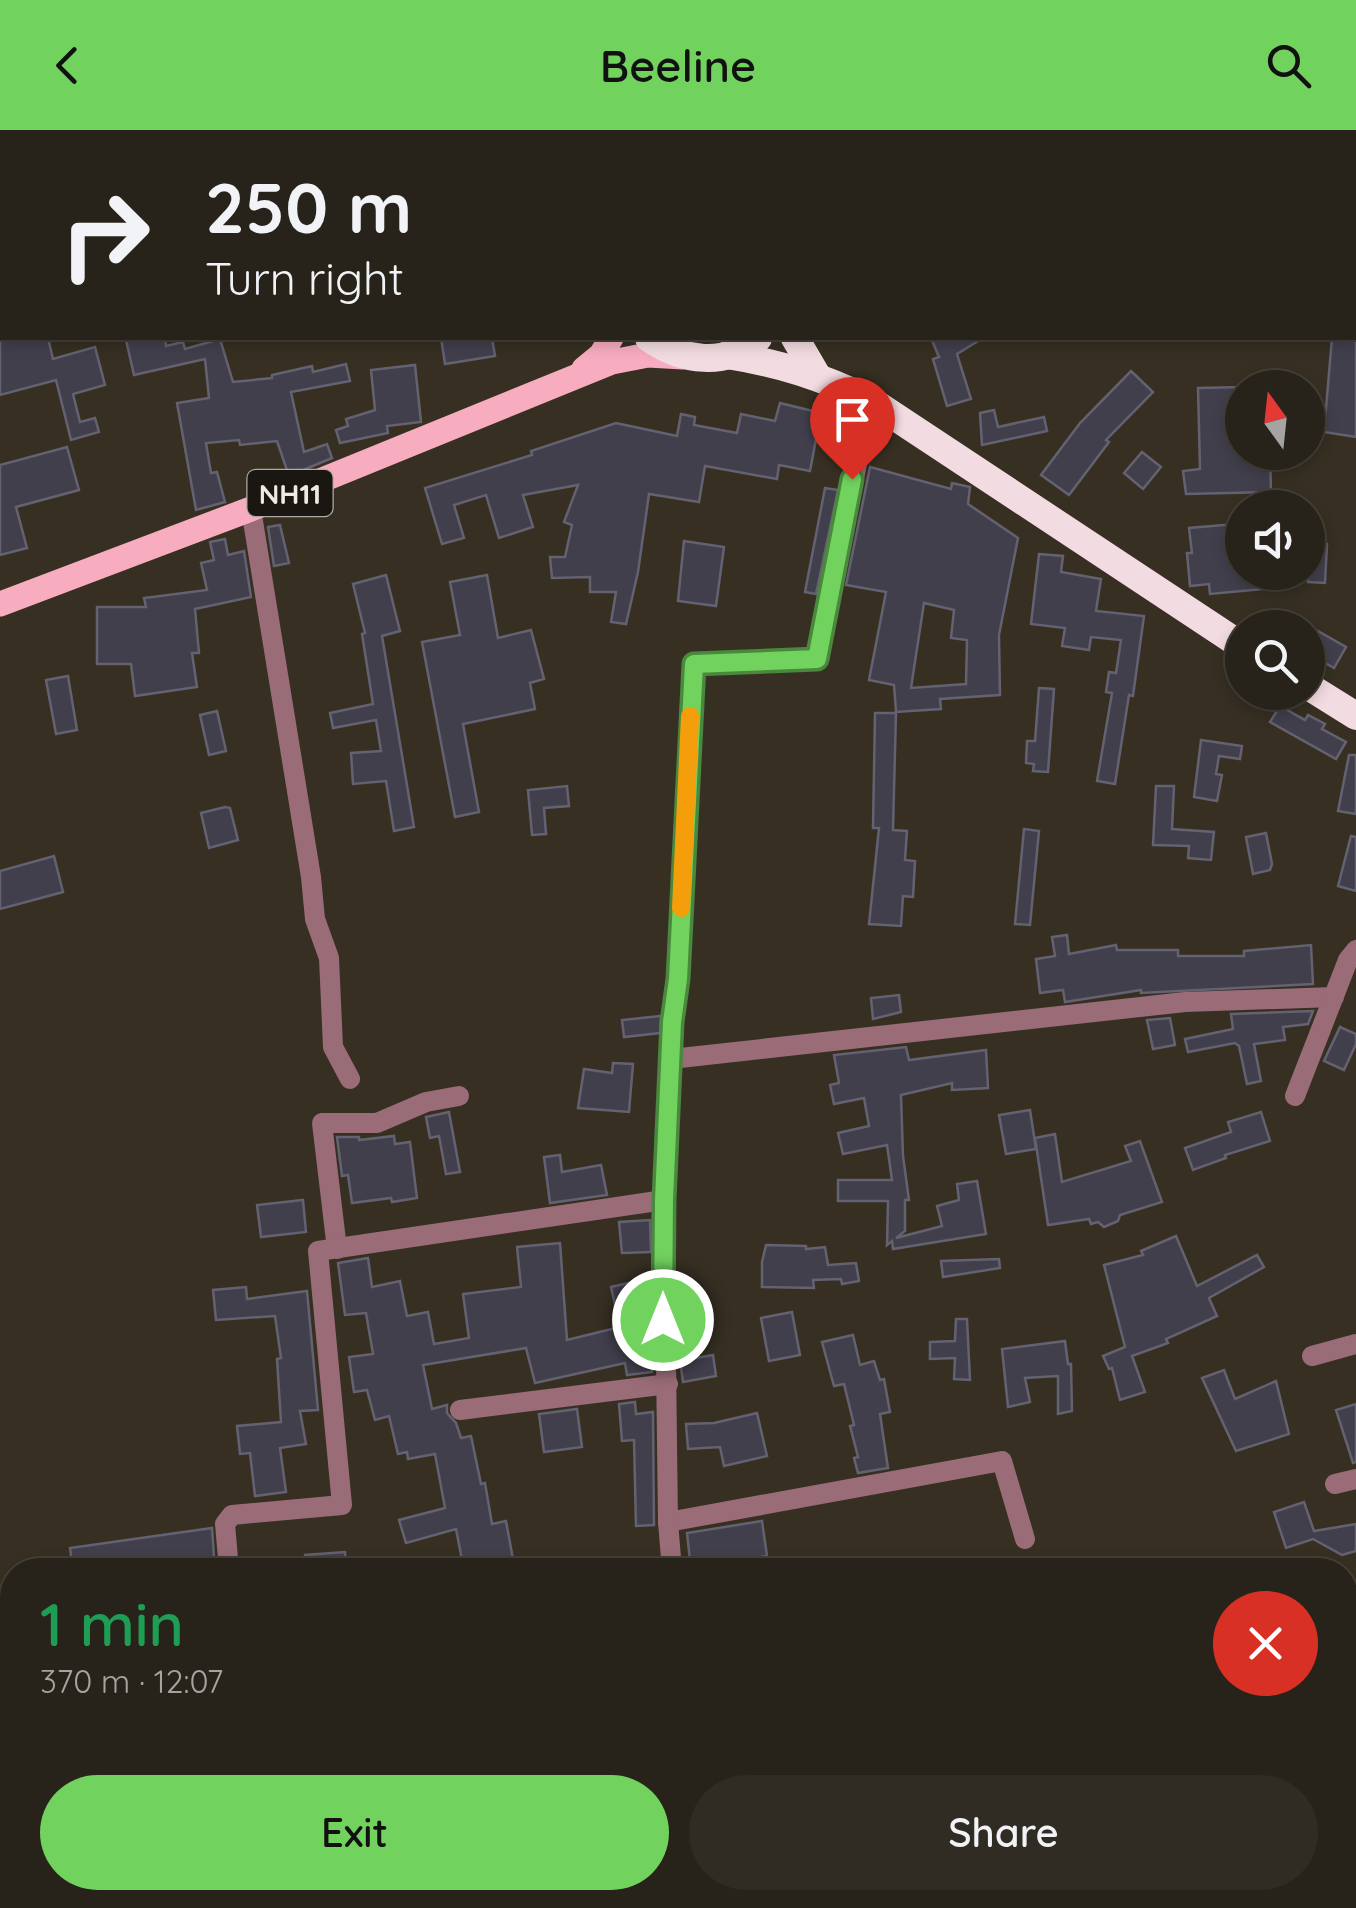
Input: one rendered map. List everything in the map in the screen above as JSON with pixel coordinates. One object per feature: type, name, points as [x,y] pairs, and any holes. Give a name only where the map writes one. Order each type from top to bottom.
[{"type":"highway","points":[[652,340],[686,357],[706,359],[727,355],[754,340]]},
{"type":"highway","points":[[796,340],[816,374]]},
{"type":"highway","points":[[727,355],[816,374],[870,400],[1225,635]]},
{"type":"highway","points":[[1325,697],[1356,716]]},
{"type":"main road","name":"NH11","points":[[577,376],[610,340]]},
{"type":"main road","name":"NH11","points":[[0,604],[251,509],[612,362],[648,355],[686,357]]},
{"type":"street","points":[[671,1558],[663,1320],[664,1200],[694,664],[817,659],[870,400]]},
{"type":"street","points":[[251,509],[315,919],[329,958],[333,1047],[350,1079]]},
{"type":"street","points":[[1295,1096],[1348,960],[1356,950]]},
{"type":"street","points":[[671,1059],[1185,1002],[1334,998]]},
{"type":"street","points":[[338,1248],[322,1123],[376,1123],[426,1102],[459,1096]]},
{"type":"street","points":[[228,1558],[225,1524],[232,1514],[342,1505],[320,1250],[664,1200]]},
{"type":"street","points":[[1312,1356],[1356,1344]]},
{"type":"street","points":[[460,1410],[668,1384]]},
{"type":"street","points":[[668,1522],[1002,1461],[1024,1539]]},
{"type":"building","points":[[0,340],[48,340],[53,359],[95,347],[105,385],[73,394],[80,422],[95,418],[99,432],[71,440],[56,380],[0,395]]},
{"type":"building","points":[[126,340],[165,340],[166,346],[183,342],[185,349],[220,340],[233,382],[272,378],[312,366],[313,372],[346,364],[350,381],[291,392],[304,452],[327,444],[332,458],[289,476],[277,441],[206,443],[211,473],[217,472],[225,502],[196,510],[177,403],[209,398],[205,359],[134,375]]},
{"type":"building","points":[[441,340],[492,340],[495,356],[445,364]]},
{"type":"building","points":[[932,340],[980,340],[957,354],[971,399],[947,406],[933,359],[939,357]]},
{"type":"building","points":[[1332,340],[1356,340],[1356,437],[1325,432]]},
{"type":"building","points":[[415,365],[421,422],[387,426],[388,433],[340,443],[336,430],[348,426],[346,419],[375,410],[371,370]]},
{"type":"building","points":[[1131,371],[1153,392],[1106,440],[1109,442],[1069,495],[1041,475],[1080,423]]},
{"type":"building","points":[[1225,387],[1225,470],[1270,470],[1271,490],[1186,494],[1183,471],[1200,469],[1198,388]]},
{"type":"building","points":[[780,403],[821,413],[810,471],[779,465],[777,479],[705,466],[699,502],[649,494],[626,624],[611,622],[616,592],[590,592],[590,577],[552,578],[550,557],[565,557],[572,525],[564,522],[578,485],[523,495],[533,527],[499,538],[486,495],[454,505],[464,538],[442,544],[425,488],[532,455],[531,451],[616,423],[677,436],[681,414],[695,417],[694,425],[737,433],[741,414],[775,421]]},
{"type":"building","points":[[994,410],[998,427],[1044,417],[1047,431],[982,445],[980,413]]},
{"type":"building","points":[[67,447],[79,490],[16,507],[27,548],[0,555],[0,465]]},
{"type":"building","points":[[1142,452],[1161,467],[1143,489],[1124,473]]},
{"type":"building","points":[[870,467],[951,489],[952,483],[970,487],[968,504],[1018,538],[999,635],[1000,695],[940,699],[941,709],[896,712],[894,685],[869,680],[886,592],[846,585]],"holes":[[[924,603],[954,610],[951,638],[967,640],[966,684],[911,688]]]},
{"type":"building","points":[[825,488],[838,490],[816,594],[805,592]]},
{"type":"building","points":[[280,525],[289,563],[274,566],[268,527]]},
{"type":"building","points":[[1225,525],[1225,590],[1253,590],[1210,594],[1209,584],[1190,586],[1189,528]]},
{"type":"building","points":[[225,539],[228,555],[244,551],[251,597],[195,609],[199,653],[192,653],[197,687],[135,696],[131,664],[97,664],[97,607],[146,607],[144,598],[207,590],[201,563],[214,560],[210,542]]},
{"type":"building","points":[[684,541],[724,547],[716,606],[678,601]]},
{"type":"building","points":[[1039,554],[1063,556],[1061,572],[1101,579],[1096,611],[1144,616],[1115,784],[1097,781],[1112,693],[1106,692],[1109,672],[1116,673],[1121,640],[1091,637],[1089,650],[1062,646],[1065,628],[1031,624]]},
{"type":"building","points":[[386,575],[400,631],[382,636],[414,827],[394,831],[386,781],[353,784],[351,753],[381,751],[376,720],[333,728],[330,713],[373,704],[362,634],[365,633],[353,584]]},
{"type":"building","points":[[487,575],[498,638],[531,630],[544,679],[530,683],[535,709],[463,724],[479,812],[455,817],[422,642],[460,635],[450,582]]},
{"type":"building","points":[[1325,635],[1346,647],[1334,668],[1325,663]]},
{"type":"building","points":[[68,676],[77,730],[56,734],[46,680]]},
{"type":"building","points":[[1039,688],[1054,689],[1048,772],[1033,771],[1034,764],[1026,763],[1027,741],[1035,741]]},
{"type":"building","points":[[1278,710],[1287,710],[1305,720],[1308,715],[1325,724],[1322,729],[1346,742],[1336,759],[1270,722]]},
{"type":"building","points":[[217,711],[226,751],[209,755],[200,715]]},
{"type":"building","points":[[875,713],[896,713],[893,830],[907,831],[905,860],[915,861],[913,897],[903,896],[901,926],[869,924],[879,828],[873,828]]},
{"type":"building","points":[[1201,740],[1242,746],[1240,759],[1219,756],[1216,774],[1222,775],[1217,801],[1194,797]]},
{"type":"building","points":[[1349,755],[1356,755],[1356,814],[1338,811]]},
{"type":"building","points":[[567,786],[569,806],[544,808],[546,834],[532,835],[528,790]]},
{"type":"building","points":[[1156,786],[1174,786],[1172,829],[1214,832],[1211,860],[1188,858],[1189,846],[1153,845]]},
{"type":"building","points":[[230,808],[238,840],[209,848],[201,813]]},
{"type":"building","points":[[1024,829],[1039,831],[1030,925],[1015,924]]},
{"type":"building","points":[[1266,833],[1272,864],[1270,870],[1253,874],[1246,837]]},
{"type":"building","points":[[1351,836],[1356,837],[1356,891],[1338,886]]},
{"type":"building","points":[[54,856],[63,892],[0,909],[0,871]]},
{"type":"building","points":[[1067,935],[1069,954],[1116,945],[1117,950],[1178,950],[1178,956],[1244,956],[1244,951],[1311,945],[1313,984],[1141,990],[1065,1002],[1063,990],[1040,993],[1036,959],[1055,956],[1052,937]]},
{"type":"building","points":[[899,995],[901,1012],[873,1019],[871,998]]},
{"type":"building","points":[[1313,1011],[1308,1024],[1283,1027],[1285,1040],[1254,1044],[1261,1081],[1247,1084],[1235,1043],[1188,1052],[1185,1039],[1233,1029],[1231,1014]]},
{"type":"building","points":[[661,1016],[660,1033],[624,1037],[622,1020]]},
{"type":"building","points":[[1170,1018],[1175,1045],[1153,1049],[1147,1020]]},
{"type":"building","points":[[1340,1027],[1356,1034],[1356,1044],[1344,1070],[1324,1061]]},
{"type":"building","points":[[906,1047],[909,1060],[986,1050],[988,1088],[952,1090],[952,1083],[901,1095],[909,1200],[905,1200],[905,1231],[896,1238],[942,1226],[937,1206],[959,1200],[957,1184],[977,1181],[986,1234],[893,1249],[892,1241],[887,1245],[888,1201],[838,1201],[838,1180],[892,1180],[887,1145],[843,1154],[838,1133],[869,1126],[864,1098],[834,1104],[830,1085],[839,1083],[834,1055]]},
{"type":"building","points":[[613,1063],[633,1064],[629,1112],[578,1108],[584,1069],[612,1073]]},
{"type":"building","points":[[1030,1110],[1036,1149],[1006,1154],[999,1115]]},
{"type":"building","points":[[449,1112],[460,1172],[446,1174],[439,1136],[430,1138],[426,1117]]},
{"type":"building","points":[[1261,1112],[1270,1141],[1193,1170],[1185,1148],[1231,1132],[1228,1122]]},
{"type":"building","points":[[1055,1134],[1062,1182],[1131,1161],[1125,1146],[1140,1141],[1162,1202],[1120,1215],[1118,1221],[1104,1227],[1098,1222],[1091,1224],[1089,1219],[1048,1225],[1035,1138]]},
{"type":"building","points":[[394,1136],[395,1144],[410,1142],[417,1198],[352,1203],[348,1175],[342,1176],[337,1137],[359,1140]]},
{"type":"building","points":[[560,1155],[562,1172],[601,1165],[607,1195],[550,1203],[544,1157]]},
{"type":"building","points":[[303,1200],[306,1232],[261,1237],[257,1205]]},
{"type":"building","points":[[650,1220],[651,1252],[622,1253],[619,1222]]},
{"type":"building","points":[[1176,1236],[1197,1286],[1257,1255],[1264,1267],[1209,1298],[1217,1316],[1166,1339],[1168,1343],[1132,1356],[1145,1392],[1120,1400],[1112,1368],[1103,1356],[1125,1347],[1104,1265],[1143,1255],[1141,1251]]},
{"type":"building","points":[[560,1243],[567,1340],[620,1327],[611,1287],[641,1280],[652,1372],[627,1375],[625,1363],[535,1383],[526,1348],[423,1365],[432,1409],[447,1405],[447,1413],[461,1438],[471,1436],[492,1524],[506,1521],[513,1558],[462,1558],[456,1529],[406,1543],[399,1520],[445,1508],[435,1454],[408,1459],[407,1452],[398,1454],[389,1416],[375,1420],[367,1390],[354,1392],[349,1357],[373,1354],[366,1313],[345,1315],[338,1263],[368,1258],[372,1287],[400,1281],[407,1316],[428,1312],[434,1344],[469,1338],[463,1294],[521,1287],[517,1247]]},
{"type":"building","points":[[766,1245],[825,1247],[828,1265],[856,1263],[859,1281],[842,1284],[841,1279],[813,1280],[814,1288],[762,1287]]},
{"type":"building","points":[[999,1259],[1000,1268],[943,1277],[941,1261]]},
{"type":"building","points":[[246,1287],[247,1299],[307,1291],[318,1410],[300,1411],[306,1444],[280,1448],[286,1492],[255,1496],[250,1453],[240,1454],[237,1426],[281,1422],[277,1359],[281,1358],[275,1316],[216,1320],[213,1290]]},
{"type":"building","points":[[792,1312],[800,1355],[769,1361],[761,1318]]},
{"type":"building","points":[[956,1319],[967,1319],[970,1380],[954,1379],[955,1358],[930,1359],[930,1342],[955,1341]]},
{"type":"building","points":[[853,1335],[860,1365],[874,1361],[880,1380],[884,1379],[890,1412],[880,1414],[888,1468],[858,1473],[850,1426],[854,1425],[844,1384],[834,1386],[822,1342]]},
{"type":"building","points":[[1065,1341],[1071,1364],[1072,1411],[1058,1414],[1058,1376],[1025,1378],[1030,1402],[1008,1407],[1002,1349]]},
{"type":"building","points":[[713,1355],[716,1376],[683,1382],[680,1361]]},
{"type":"building","points":[[1224,1370],[1235,1399],[1276,1381],[1289,1434],[1236,1451],[1202,1378]]},
{"type":"building","points":[[635,1402],[636,1414],[653,1412],[654,1525],[636,1526],[634,1440],[622,1441],[619,1404]]},
{"type":"building","points":[[1356,1404],[1356,1462],[1353,1463],[1336,1410]]},
{"type":"building","points":[[577,1409],[582,1447],[544,1452],[539,1414]]},
{"type":"building","points":[[757,1413],[767,1456],[724,1466],[720,1447],[688,1449],[686,1424],[714,1423]]},
{"type":"building","points":[[1304,1502],[1314,1531],[1356,1524],[1356,1551],[1342,1555],[1313,1539],[1286,1548],[1274,1512]]},
{"type":"building","points":[[762,1521],[767,1556],[690,1558],[687,1533]]},
{"type":"building","points":[[212,1528],[214,1557],[71,1558],[70,1548]]},
{"type":"building","points":[[345,1552],[346,1558],[305,1558]]},
{"type":"slow traffic","points":[[681,908],[690,716]]},
{"type":"route","points":[[663,1320],[672,1022],[678,979],[694,664],[817,659],[852,479]]}]
